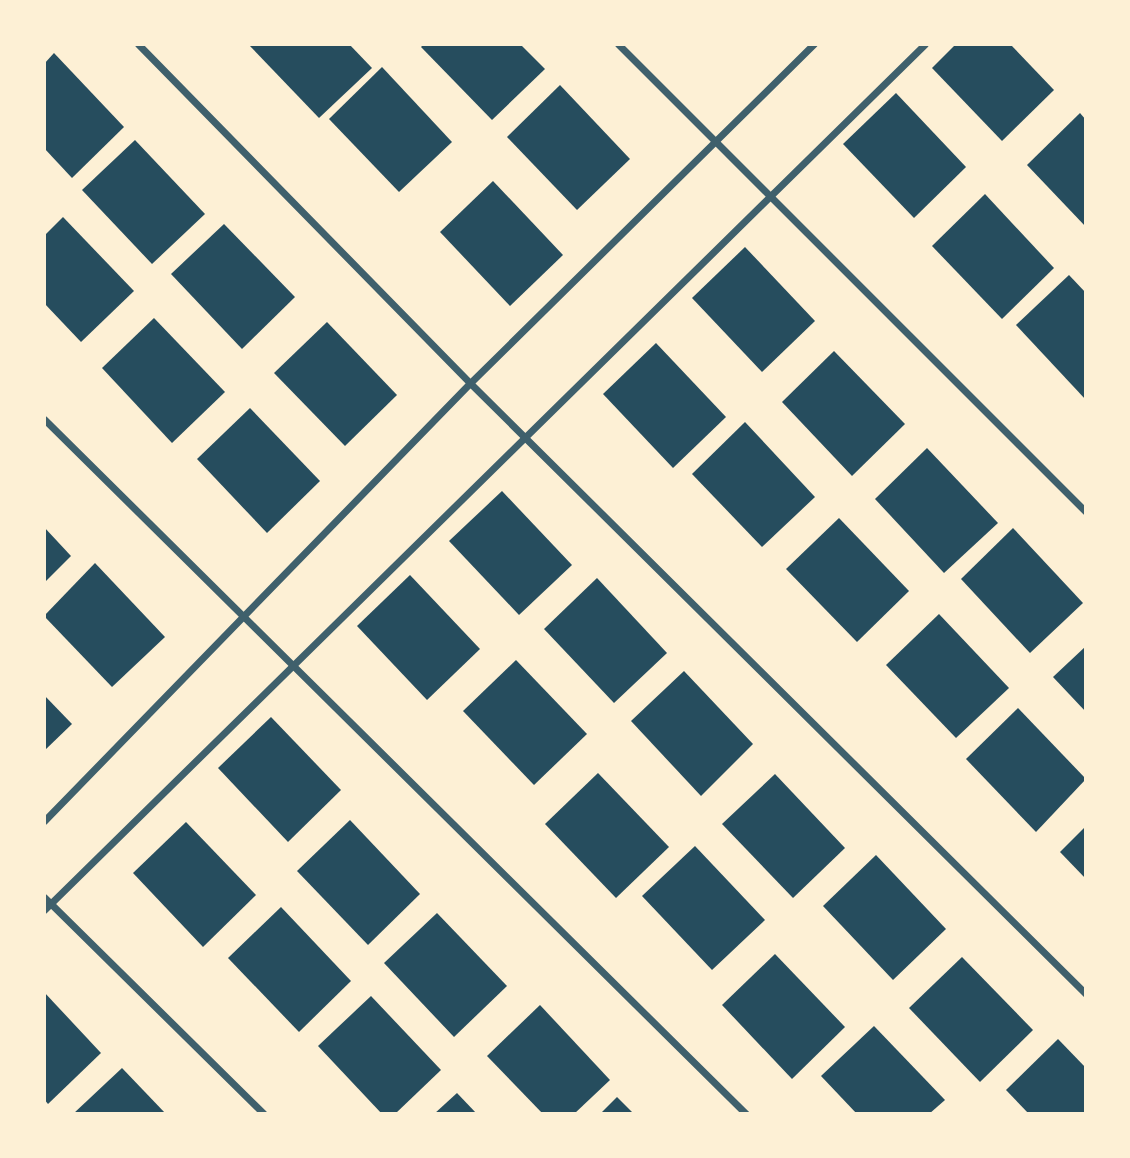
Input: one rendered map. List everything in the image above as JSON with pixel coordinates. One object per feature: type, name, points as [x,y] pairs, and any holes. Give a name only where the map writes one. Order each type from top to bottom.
[{"type":"street","points":[[138,44],[470,383],[1086,993]]},
{"type":"street","points":[[618,44],[1086,512]]},
{"type":"street","points":[[44,821],[244,621],[470,383],[814,44]]},
{"type":"street","points":[[44,910],[47,900],[295,665],[925,44]]},
{"type":"street","points":[[44,419],[244,621],[295,665],[746,1114]]},
{"type":"street","points":[[47,900],[264,1114]]},
{"type":"building","points":[[248,44],[349,44],[372,68],[319,118]]},
{"type":"building","points":[[424,44],[520,44],[545,69],[492,120],[421,47]]},
{"type":"building","points":[[956,44],[1010,44],[1054,90],[1002,141],[932,68]]},
{"type":"building","points":[[54,53],[124,127],[72,178],[44,148],[44,64]]},
{"type":"building","points":[[382,67],[452,142],[399,192],[329,119]]},
{"type":"building","points":[[560,85],[630,159],[577,210],[507,137]]},
{"type":"building","points":[[896,93],[966,167],[914,218],[843,144]]},
{"type":"building","points":[[1080,113],[1086,120],[1086,227],[1027,165]]},
{"type":"building","points":[[135,140],[205,214],[152,264],[82,190]]},
{"type":"building","points":[[493,181],[563,255],[510,306],[440,232]]},
{"type":"building","points":[[985,194],[1054,268],[1002,319],[932,246]]},
{"type":"building","points":[[63,217],[134,291],[81,342],[44,303],[44,236]]},
{"type":"building","points":[[224,224],[295,297],[242,349],[171,274]]},
{"type":"building","points":[[745,247],[815,321],[762,372],[692,298]]},
{"type":"building","points":[[1069,275],[1086,293],[1086,400],[1016,325]]},
{"type":"building","points":[[154,318],[225,392],[172,443],[102,368]]},
{"type":"building","points":[[327,322],[397,395],[345,446],[274,373]]},
{"type":"building","points":[[656,343],[726,417],[673,468],[603,394]]},
{"type":"building","points":[[834,351],[905,424],[852,476],[782,402]]},
{"type":"building","points":[[250,408],[320,481],[267,533],[197,459]]},
{"type":"building","points":[[745,422],[815,497],[762,547],[692,474]]},
{"type":"building","points":[[927,448],[998,523],[944,573],[875,499]]},
{"type":"building","points":[[502,491],[572,565],[519,615],[449,541]]},
{"type":"building","points":[[839,518],[909,591],[857,642],[786,569]]},
{"type":"building","points":[[44,527],[71,556],[44,583]]},
{"type":"building","points":[[1013,528],[1083,603],[1030,653],[961,579]]},
{"type":"building","points":[[95,563],[165,637],[112,687],[44,616]]},
{"type":"building","points":[[410,575],[480,649],[427,700],[357,626]]},
{"type":"building","points":[[597,578],[667,653],[614,703],[544,629]]},
{"type":"building","points":[[939,614],[1009,688],[956,738],[886,665]]},
{"type":"building","points":[[1086,646],[1086,712],[1053,677]]},
{"type":"building","points":[[516,660],[587,734],[534,785],[463,711]]},
{"type":"building","points":[[684,671],[753,744],[701,796],[631,721]]},
{"type":"building","points":[[44,695],[72,724],[44,751]]},
{"type":"building","points":[[1018,708],[1086,779],[1036,832],[966,759]]},
{"type":"building","points":[[271,717],[341,790],[288,842],[218,768]]},
{"type":"building","points":[[598,773],[669,847],[616,898],[545,824]]},
{"type":"building","points":[[775,774],[845,848],[793,898],[722,824]]},
{"type":"building","points":[[350,820],[420,894],[368,945],[297,871]]},
{"type":"building","points":[[186,822],[256,895],[203,947],[133,873]]},
{"type":"building","points":[[1086,826],[1086,879],[1060,852]]},
{"type":"building","points":[[695,846],[765,920],[712,970],[642,896]]},
{"type":"building","points":[[876,855],[946,929],[893,980],[823,906]]},
{"type":"building","points":[[281,907],[351,981],[299,1032],[228,958]]},
{"type":"building","points":[[437,913],[507,986],[454,1037],[384,963]]},
{"type":"building","points":[[775,954],[845,1027],[792,1079],[722,1005]]},
{"type":"building","points":[[962,957],[1033,1030],[980,1082],[909,1008]]},
{"type":"building","points":[[44,992],[101,1053],[48,1104],[44,1099]]},
{"type":"building","points":[[371,996],[441,1070],[395,1114],[382,1114],[318,1046]]},
{"type":"building","points":[[540,1005],[610,1080],[574,1114],[543,1114],[487,1056]]},
{"type":"building","points":[[874,1026],[945,1100],[929,1114],[857,1114],[821,1076]]},
{"type":"building","points":[[1058,1039],[1086,1068],[1086,1114],[1029,1114],[1006,1090]]},
{"type":"building","points":[[122,1068],[166,1114],[73,1114]]},
{"type":"building","points":[[457,1093],[477,1114],[434,1114]]},
{"type":"building","points":[[617,1097],[634,1114],[600,1114]]}]
